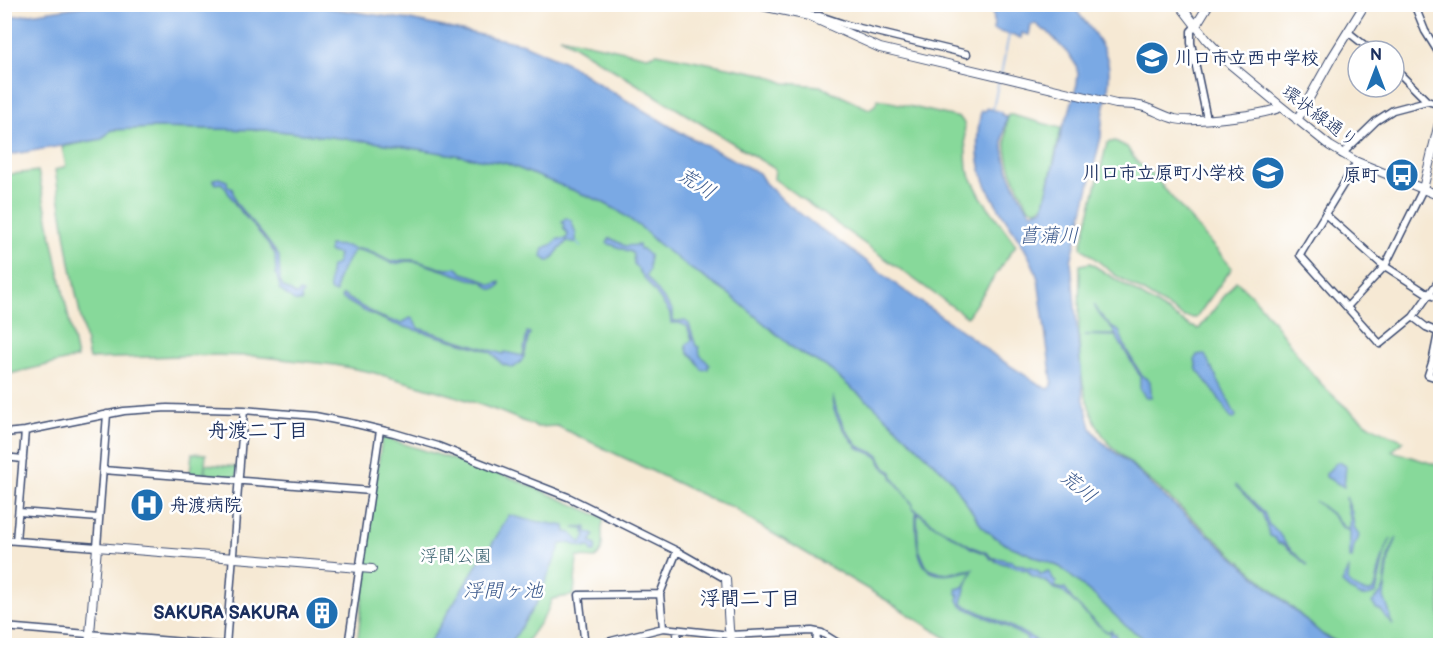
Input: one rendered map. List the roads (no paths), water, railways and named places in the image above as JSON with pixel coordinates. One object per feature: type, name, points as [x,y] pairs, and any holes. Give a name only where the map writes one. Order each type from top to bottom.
[{"type":"street","points":[[752,4],[809,16],[880,48],[1116,104],[1144,107],[1173,119],[1207,119],[1270,112],[1281,107]]},
{"type":"street","name":"環状線通り","points":[[1179,4],[1195,27],[1231,65],[1342,154],[1440,196]]},
{"type":"street","points":[[1207,119],[1191,43],[1191,31],[1209,4]]},
{"type":"street","points":[[1297,120],[1365,4]]},
{"type":"street","points":[[1414,4],[1425,31],[1440,56]]},
{"type":"street","points":[[809,16],[819,16],[967,54]]},
{"type":"street","points":[[1348,32],[1357,39]]},
{"type":"street","points":[[1406,80],[1427,101],[1440,105]]},
{"type":"street","points":[[1342,154],[1376,121],[1393,110],[1427,101]]},
{"type":"street","points":[[1347,307],[1385,266],[1423,189],[1440,119]]},
{"type":"street","points":[[1357,162],[1300,255],[1380,344],[1413,317],[1440,279]]},
{"type":"street","points":[[1325,214],[1385,266],[1428,294],[1440,299]]},
{"type":"street","points":[[1413,317],[1439,333],[1428,375],[1440,379]]},
{"type":"street","points":[[4,433],[139,409],[167,408],[315,416],[394,433],[438,447],[568,497],[677,551],[726,579],[732,645]]},
{"type":"street","points":[[226,645],[244,411]]},
{"type":"street","points":[[89,645],[107,414]]},
{"type":"street","points":[[348,645],[380,430]]},
{"type":"street","points":[[16,541],[25,431]]},
{"type":"street","points":[[4,457],[23,459]]},
{"type":"street","points":[[103,470],[371,490]]},
{"type":"street","points":[[19,512],[99,518]]},
{"type":"street","points":[[4,540],[372,569]]},
{"type":"street","points":[[663,628],[660,594],[677,551]]},
{"type":"street","points":[[585,645],[579,595],[660,594]]},
{"type":"street","points":[[4,627],[232,645]]},
{"type":"street","points":[[591,645],[663,628],[730,634],[817,632],[843,645]]},
{"type":"street","points":[[675,645],[678,630]]},
{"type":"street","points":[[816,645],[817,632]]},
{"type":"water","points":[[97,4],[308,5],[410,20],[524,44],[567,63],[678,131],[759,173],[765,183],[784,201],[811,222],[998,358],[1049,389],[1052,381],[1038,279],[1026,252],[988,189],[979,160],[978,135],[981,111],[987,108],[1007,116],[1003,134],[1003,149],[1011,177],[1019,195],[1032,213],[1043,209],[1063,126],[1077,84],[1076,65],[1047,31],[1036,24],[1031,25],[1029,35],[1022,33],[1021,38],[993,30],[993,5],[1074,5],[1103,48],[1109,70],[1101,137],[1071,261],[1083,397],[1091,428],[1101,441],[1288,605],[1324,636],[1340,645],[1153,645],[1127,627],[1060,567],[1003,543],[983,528],[950,478],[873,405],[827,367],[797,351],[729,294],[691,269],[643,229],[600,201],[505,163],[374,142],[270,130],[154,128],[111,130],[102,139],[5,154],[4,18]]},
{"type":"water","points":[[219,178],[227,181],[228,187],[232,188],[236,203],[279,256],[280,281],[283,287],[296,295],[299,292],[303,293],[302,302],[294,301],[279,289],[275,254],[236,206],[225,187],[221,183],[216,184],[213,179]]},
{"type":"water","points":[[566,218],[571,220],[576,242],[567,241],[552,259],[547,261],[542,256],[544,248],[558,239],[567,237],[568,234],[562,222]]},
{"type":"water","points":[[610,238],[625,246],[639,245],[640,249],[649,255],[649,270],[646,276],[673,311],[673,321],[685,321],[689,324],[700,355],[710,365],[708,369],[702,370],[693,356],[688,353],[686,345],[692,340],[687,326],[671,323],[670,313],[634,264],[633,254],[607,243]]},
{"type":"water","points":[[329,245],[365,249],[391,262],[414,260],[440,268],[456,267],[463,273],[482,279],[491,285],[500,282],[500,285],[496,289],[491,289],[482,281],[418,262],[393,264],[359,250],[353,251],[341,271],[337,280],[336,293],[330,291],[329,279],[331,267],[338,263],[338,254],[329,252]]},
{"type":"water","points":[[343,295],[386,319],[402,323],[410,318],[418,328],[503,354],[505,352],[523,356],[527,332],[530,333],[525,353],[522,361],[513,368],[502,364],[492,353],[483,349],[394,324],[341,298]]},
{"type":"water","points":[[1098,312],[1111,327],[1119,331],[1127,351],[1142,376],[1150,381],[1151,397],[1145,397],[1140,388],[1140,376],[1116,336],[1084,335],[1116,335]]},
{"type":"water","points":[[1197,355],[1205,355],[1236,416],[1234,419],[1197,370],[1195,359]]},
{"type":"water","points":[[833,397],[846,430],[858,446],[879,455],[912,504],[893,479],[891,473],[886,470],[880,462],[879,457],[858,448],[841,424],[837,416]]},
{"type":"water","points":[[1339,462],[1346,466],[1344,487],[1326,477],[1326,474]]},
{"type":"water","points":[[1235,485],[1264,512],[1269,525],[1308,566],[1270,536],[1262,513]]},
{"type":"water","points":[[1346,497],[1354,527],[1359,535],[1352,558],[1350,558],[1350,531],[1343,528],[1315,501],[1332,514],[1349,530],[1350,517]]},
{"type":"water","points":[[913,506],[935,525],[972,547],[987,553],[992,558],[1012,561],[1039,571],[1040,575],[1048,571],[1056,582],[1055,587],[1065,588],[1077,605],[1062,591],[1032,576],[1028,571],[991,559],[985,553],[971,548],[935,526],[917,512],[918,547],[916,529],[917,511],[912,508]]},
{"type":"water","name":"浮間ヶ池","points":[[509,515],[565,526],[566,532],[571,533],[581,543],[586,536],[584,529],[574,528],[586,527],[586,532],[594,536],[590,542],[596,545],[595,552],[592,552],[590,547],[585,548],[569,543],[561,544],[537,602],[510,645],[428,645],[484,553],[488,551]]},
{"type":"water","points":[[1397,537],[1389,558],[1384,597],[1393,625],[1372,603],[1384,588],[1388,557]]},
{"type":"water","points":[[918,547],[927,568],[923,564]]},
{"type":"water","points":[[1385,553],[1376,593],[1362,596],[1354,593],[1342,583],[1349,567],[1348,582],[1363,591],[1371,592],[1376,585]]},
{"type":"water","points":[[927,568],[944,573],[973,569],[969,577],[972,570],[943,574],[934,573]]},
{"type":"water","points":[[968,580],[962,604],[1045,645],[1033,641],[1033,643],[1028,643],[1027,638],[961,606],[956,589],[963,587]]},
{"type":"water","points":[[1111,630],[1116,634],[1116,641],[1119,640],[1126,645],[1113,643],[1109,639],[1111,632],[1108,632]]},
{"type":"waterway","points":[[1001,74],[1009,35]]},
{"type":"waterway","points":[[993,109],[999,79]]},
{"type":"waterway","points":[[576,241],[581,247]]},
{"type":"place","name":"川口市立西中学校","points":[[1152,58]]},
{"type":"place","name":"川口市立原町小学校","points":[[1268,173]]},
{"type":"place","name":"原町","points":[[1402,175]]},
{"type":"place","name":"舟渡病院","points":[[147,505]]},
{"type":"place","name":"SAKURA SAKURA","points":[[322,613]]},
{"type":"district","name":"舟渡二丁目","points":[[258,430]]},
{"type":"district","name":"浮間二丁目","points":[[750,598]]},
{"type":"water label","name":"荒川","points":[[697,183]]},
{"type":"water label","name":"菖蒲川","points":[[1049,235]]},
{"type":"water label","name":"荒川","points":[[1079,486]]},
{"type":"park label","name":"浮間公園","points":[[456,556]]}]
